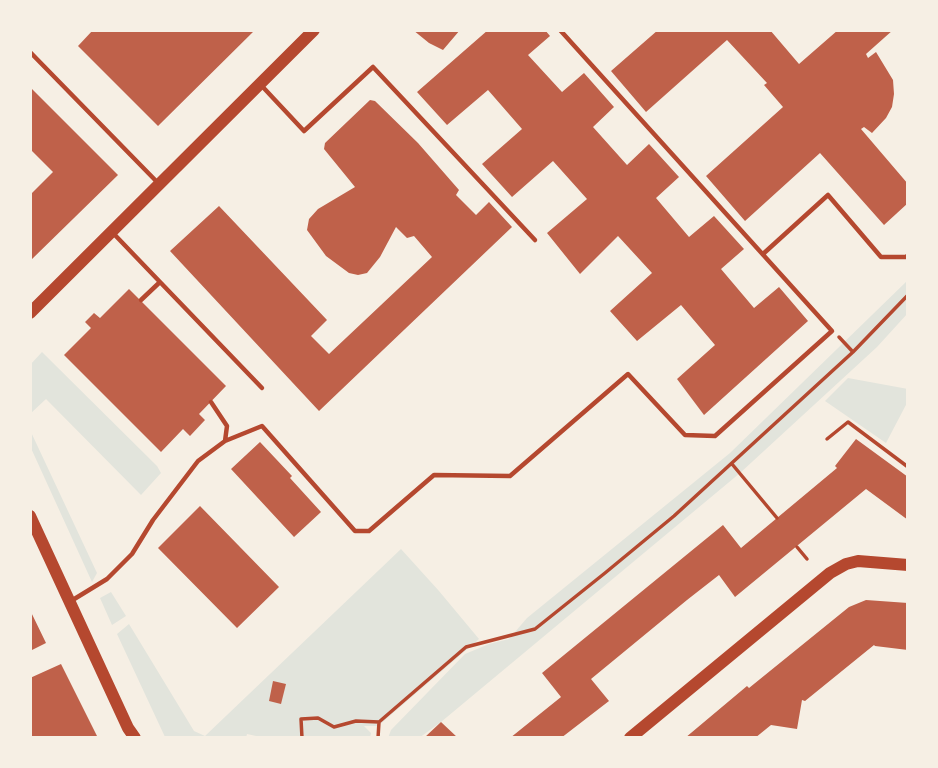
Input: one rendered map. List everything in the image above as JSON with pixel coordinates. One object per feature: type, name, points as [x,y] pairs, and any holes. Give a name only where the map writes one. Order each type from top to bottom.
[{"type":"street","points":[[30,313],[314,30]]},
{"type":"street","points":[[30,516],[135,738]]},
{"type":"street","points":[[630,738],[830,573],[858,561],[908,565]]},
{"type":"lane","points":[[70,601],[107,579],[132,554],[153,520],[198,461],[225,440],[262,426],[355,531],[369,531],[434,475],[510,476],[628,374],[685,435],[715,436],[832,331],[560,30]]},
{"type":"lane","points":[[30,52],[159,185]]},
{"type":"lane","points":[[260,84],[304,131],[373,67],[535,240]]},
{"type":"lane","points":[[763,254],[828,195],[881,257],[908,255]]},
{"type":"lane","points":[[113,232],[262,388]]},
{"type":"lane","points":[[141,300],[160,282]]},
{"type":"lane","points":[[211,402],[227,426],[225,440]]},
{"type":"path","points":[[302,738],[301,719],[318,718],[334,727],[356,721],[379,722],[466,648],[535,629],[606,573],[732,464],[853,352],[908,295]]},
{"type":"path","points":[[832,331],[853,352]]},
{"type":"path","points":[[827,439],[848,422],[908,467]]},
{"type":"path","points":[[732,464],[777,518]]},
{"type":"path","points":[[797,547],[807,559]]},
{"type":"path","points":[[378,738],[379,722]]},
{"type":"shaded area","points":[[908,280],[908,313],[877,347],[740,473],[441,722],[419,738],[388,738],[391,730],[465,654],[509,639],[527,618],[730,453]]},
{"type":"shaded area","points":[[42,352],[157,466],[161,473],[141,495],[46,399],[30,414],[30,365]]},
{"type":"shaded area","points":[[848,378],[908,389],[908,401],[886,443],[825,401]]},
{"type":"shaded area","points":[[30,430],[97,573],[92,582],[30,446]]},
{"type":"shaded area","points":[[401,549],[479,639],[378,726],[364,726],[371,733],[370,738],[265,738],[247,734],[246,738],[165,737],[117,634],[129,624],[194,731],[205,736]]},
{"type":"shaded area","points":[[111,592],[126,616],[112,625],[100,598]]},
{"type":"building","points":[[93,30],[255,30],[158,126],[78,46]]},
{"type":"building","points":[[413,30],[460,30],[443,50]]},
{"type":"building","points":[[488,30],[545,30],[550,36],[528,55],[562,92],[584,73],[614,107],[593,127],[627,165],[649,144],[679,177],[656,198],[689,237],[714,216],[744,249],[721,269],[754,308],[779,287],[808,321],[704,415],[677,379],[715,345],[681,305],[637,341],[610,311],[652,273],[618,236],[580,274],[547,233],[587,199],[553,161],[512,197],[482,164],[522,129],[488,90],[447,125],[417,92]]},
{"type":"building","points":[[658,30],[770,30],[799,64],[838,30],[893,30],[866,54],[868,58],[876,52],[893,80],[892,107],[872,133],[864,127],[861,129],[908,184],[908,203],[884,225],[820,153],[745,221],[706,176],[783,107],[764,85],[767,83],[727,40],[646,112],[611,71]]},
{"type":"building","points":[[30,87],[118,175],[30,261],[30,195],[53,172],[30,149]]},
{"type":"building","points":[[370,100],[375,101],[418,143],[459,190],[456,195],[476,215],[489,202],[512,227],[319,411],[170,251],[219,206],[327,320],[311,336],[329,354],[432,257],[414,236],[407,238],[396,227],[380,257],[367,273],[358,275],[349,273],[326,256],[307,230],[309,219],[318,209],[355,187],[324,149],[325,143]]},
{"type":"building","points":[[129,289],[226,386],[199,414],[205,420],[190,436],[183,429],[161,452],[64,355],[91,328],[85,322],[94,313],[100,318]]},
{"type":"building","points":[[856,439],[908,477],[908,520],[866,489],[735,597],[719,575],[687,600],[591,679],[609,701],[561,738],[510,738],[561,697],[542,673],[723,525],[741,548],[837,468],[835,466]]},
{"type":"building","points":[[260,442],[321,512],[294,537],[231,469]]},
{"type":"building","points":[[200,506],[279,587],[237,628],[158,548]]},
{"type":"building","points":[[866,600],[908,603],[908,650],[874,645],[805,701],[802,700],[797,729],[771,725],[755,738],[685,738],[849,607]]},
{"type":"building","points":[[30,610],[46,643],[30,651]]},
{"type":"building","points":[[61,664],[98,738],[30,738],[30,678]]},
{"type":"building","points":[[273,681],[286,684],[281,704],[269,701]]},
{"type":"building","points":[[441,722],[458,738],[424,738]]}]
